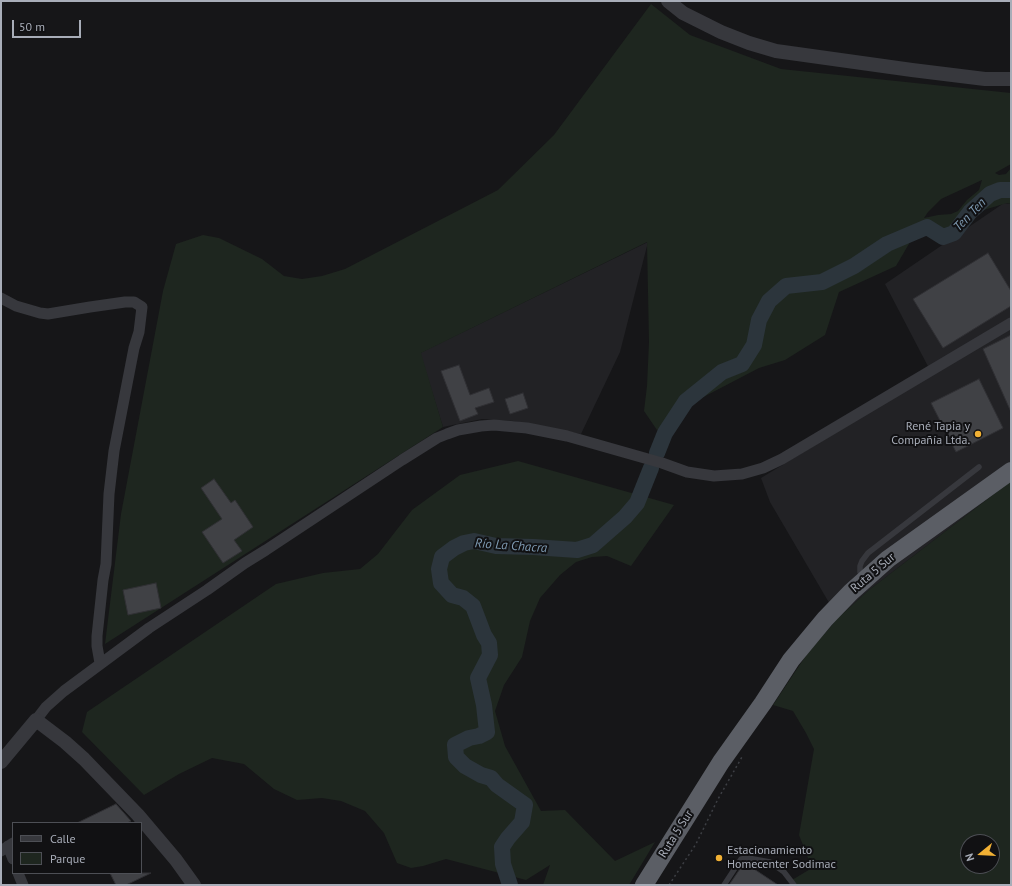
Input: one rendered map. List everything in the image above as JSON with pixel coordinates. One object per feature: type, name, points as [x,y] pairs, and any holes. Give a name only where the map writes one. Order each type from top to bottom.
[{"type":"highway","name":"Ruta 5 Sur","points":[[644,885],[721,762],[791,660],[833,610],[864,579],[888,559],[1011,471]]},
{"type":"highway","name":"Ruta 5 Sur","points":[[658,885],[736,758],[762,703]]},
{"type":"street","points":[[668,1],[683,13],[721,32],[749,43],[776,51],[985,79],[1011,79]]},
{"type":"street","points":[[1,298],[16,306],[48,314],[125,302],[134,302],[142,307],[140,332],[134,348],[114,451],[109,494],[106,564],[102,580],[97,636],[100,663]]},
{"type":"street","points":[[1,762],[55,698],[100,663],[244,563],[431,441],[447,434],[458,430],[494,425],[527,428],[568,436],[688,472],[714,476],[742,474],[763,468],[782,459],[1011,323]]},
{"type":"street","points":[[36,720],[84,758],[138,815],[176,860],[194,885]]},
{"type":"street","points":[[7,847],[12,858]]},
{"type":"street","points":[[18,874],[23,885]]},
{"type":"lane","points":[[864,579],[860,572],[860,566],[868,553],[979,467]]},
{"type":"lane","points":[[724,885],[741,859],[748,858],[770,862],[784,872],[794,885]]},
{"type":"path","points":[[669,885],[696,844],[718,798],[745,752]]},
{"type":"shaded area","points":[[1004,203],[1011,204],[1011,481],[869,590],[838,618],[770,502],[761,478],[932,374],[885,284]]},
{"type":"shaded area","points":[[648,242],[620,352],[581,434],[513,421],[482,419],[443,427],[420,353]]},
{"type":"green space","points":[[651,4],[690,35],[781,69],[1011,93],[1011,164],[995,173],[999,175],[1006,174],[1011,168],[1011,204],[1007,203],[977,212],[959,227],[944,235],[934,233],[926,225],[920,225],[896,266],[839,292],[825,335],[785,360],[759,368],[692,403],[657,430],[644,411],[649,342],[647,242],[421,353],[443,427],[105,644],[121,514],[163,291],[176,244],[203,235],[219,238],[262,259],[284,276],[302,279],[322,276],[345,269],[498,190],[554,135]],"holes":[[[982,180],[979,190],[967,200],[958,211],[951,214],[924,218],[941,199]]]},
{"type":"green space","points":[[518,461],[674,505],[631,566],[607,556],[592,557],[576,562],[560,575],[540,598],[530,621],[522,657],[504,685],[495,711],[505,746],[541,811],[565,810],[615,861],[655,842],[629,885],[543,885],[550,865],[526,880],[446,859],[411,868],[397,863],[384,833],[365,811],[341,801],[322,798],[297,800],[274,789],[244,764],[212,758],[179,774],[144,795],[82,732],[87,712],[276,584],[323,573],[360,569],[378,554],[412,510],[460,475]]},
{"type":"green space","points":[[1011,481],[1011,885],[794,885],[792,880],[812,868],[799,835],[814,749],[793,711],[773,705],[807,654],[838,618],[869,590]]},
{"type":"building","points":[[988,253],[1011,291],[1011,306],[943,348],[913,299]]},
{"type":"building","points":[[1011,335],[1011,412],[983,349]]},
{"type":"building","points":[[459,365],[470,395],[489,388],[494,402],[475,408],[478,414],[460,421],[441,371]]},
{"type":"building","points":[[979,379],[1003,428],[956,452],[931,403]]},
{"type":"building","points":[[523,393],[528,408],[510,414],[505,399]]},
{"type":"building","points":[[214,479],[231,503],[235,500],[253,527],[234,540],[242,551],[223,563],[202,532],[222,519],[201,488]]},
{"type":"building","points":[[156,583],[161,608],[128,615],[123,590]]},
{"type":"building","points":[[116,804],[131,821],[129,822],[79,822]]},
{"type":"building","points":[[745,863],[778,885],[729,885]]},
{"type":"building","points":[[151,873],[126,885],[116,885],[110,874]]},
{"type":"waterway","name":"Río La Chacra","points":[[657,453],[665,433],[686,401],[722,372],[742,364],[754,345],[759,320],[769,301],[786,286],[822,282],[854,266],[887,244],[927,227],[943,237],[954,233],[970,212],[990,194],[1000,190],[1011,190]]},
{"type":"waterway","name":"Río La Chacra","points":[[510,885],[503,864],[502,847],[522,822],[525,805],[497,785],[491,778],[481,775],[465,766],[456,757],[455,745],[469,738],[479,736],[487,732],[484,705],[478,678],[490,655],[489,643],[484,635],[473,606],[463,598],[452,595],[441,583],[439,569],[442,557],[454,548],[464,543],[474,541],[496,546],[577,550],[593,545],[625,517],[637,503],[651,468]]},
{"type":"place","name":"René Tapia y Compañía Ltda.","points":[[978,434]]},
{"type":"place","name":"Estacionamiento Homecenter Sodimac","points":[[719,858]]},
{"type":"water label","name":"Ten Ten","points":[[970,215]]}]
